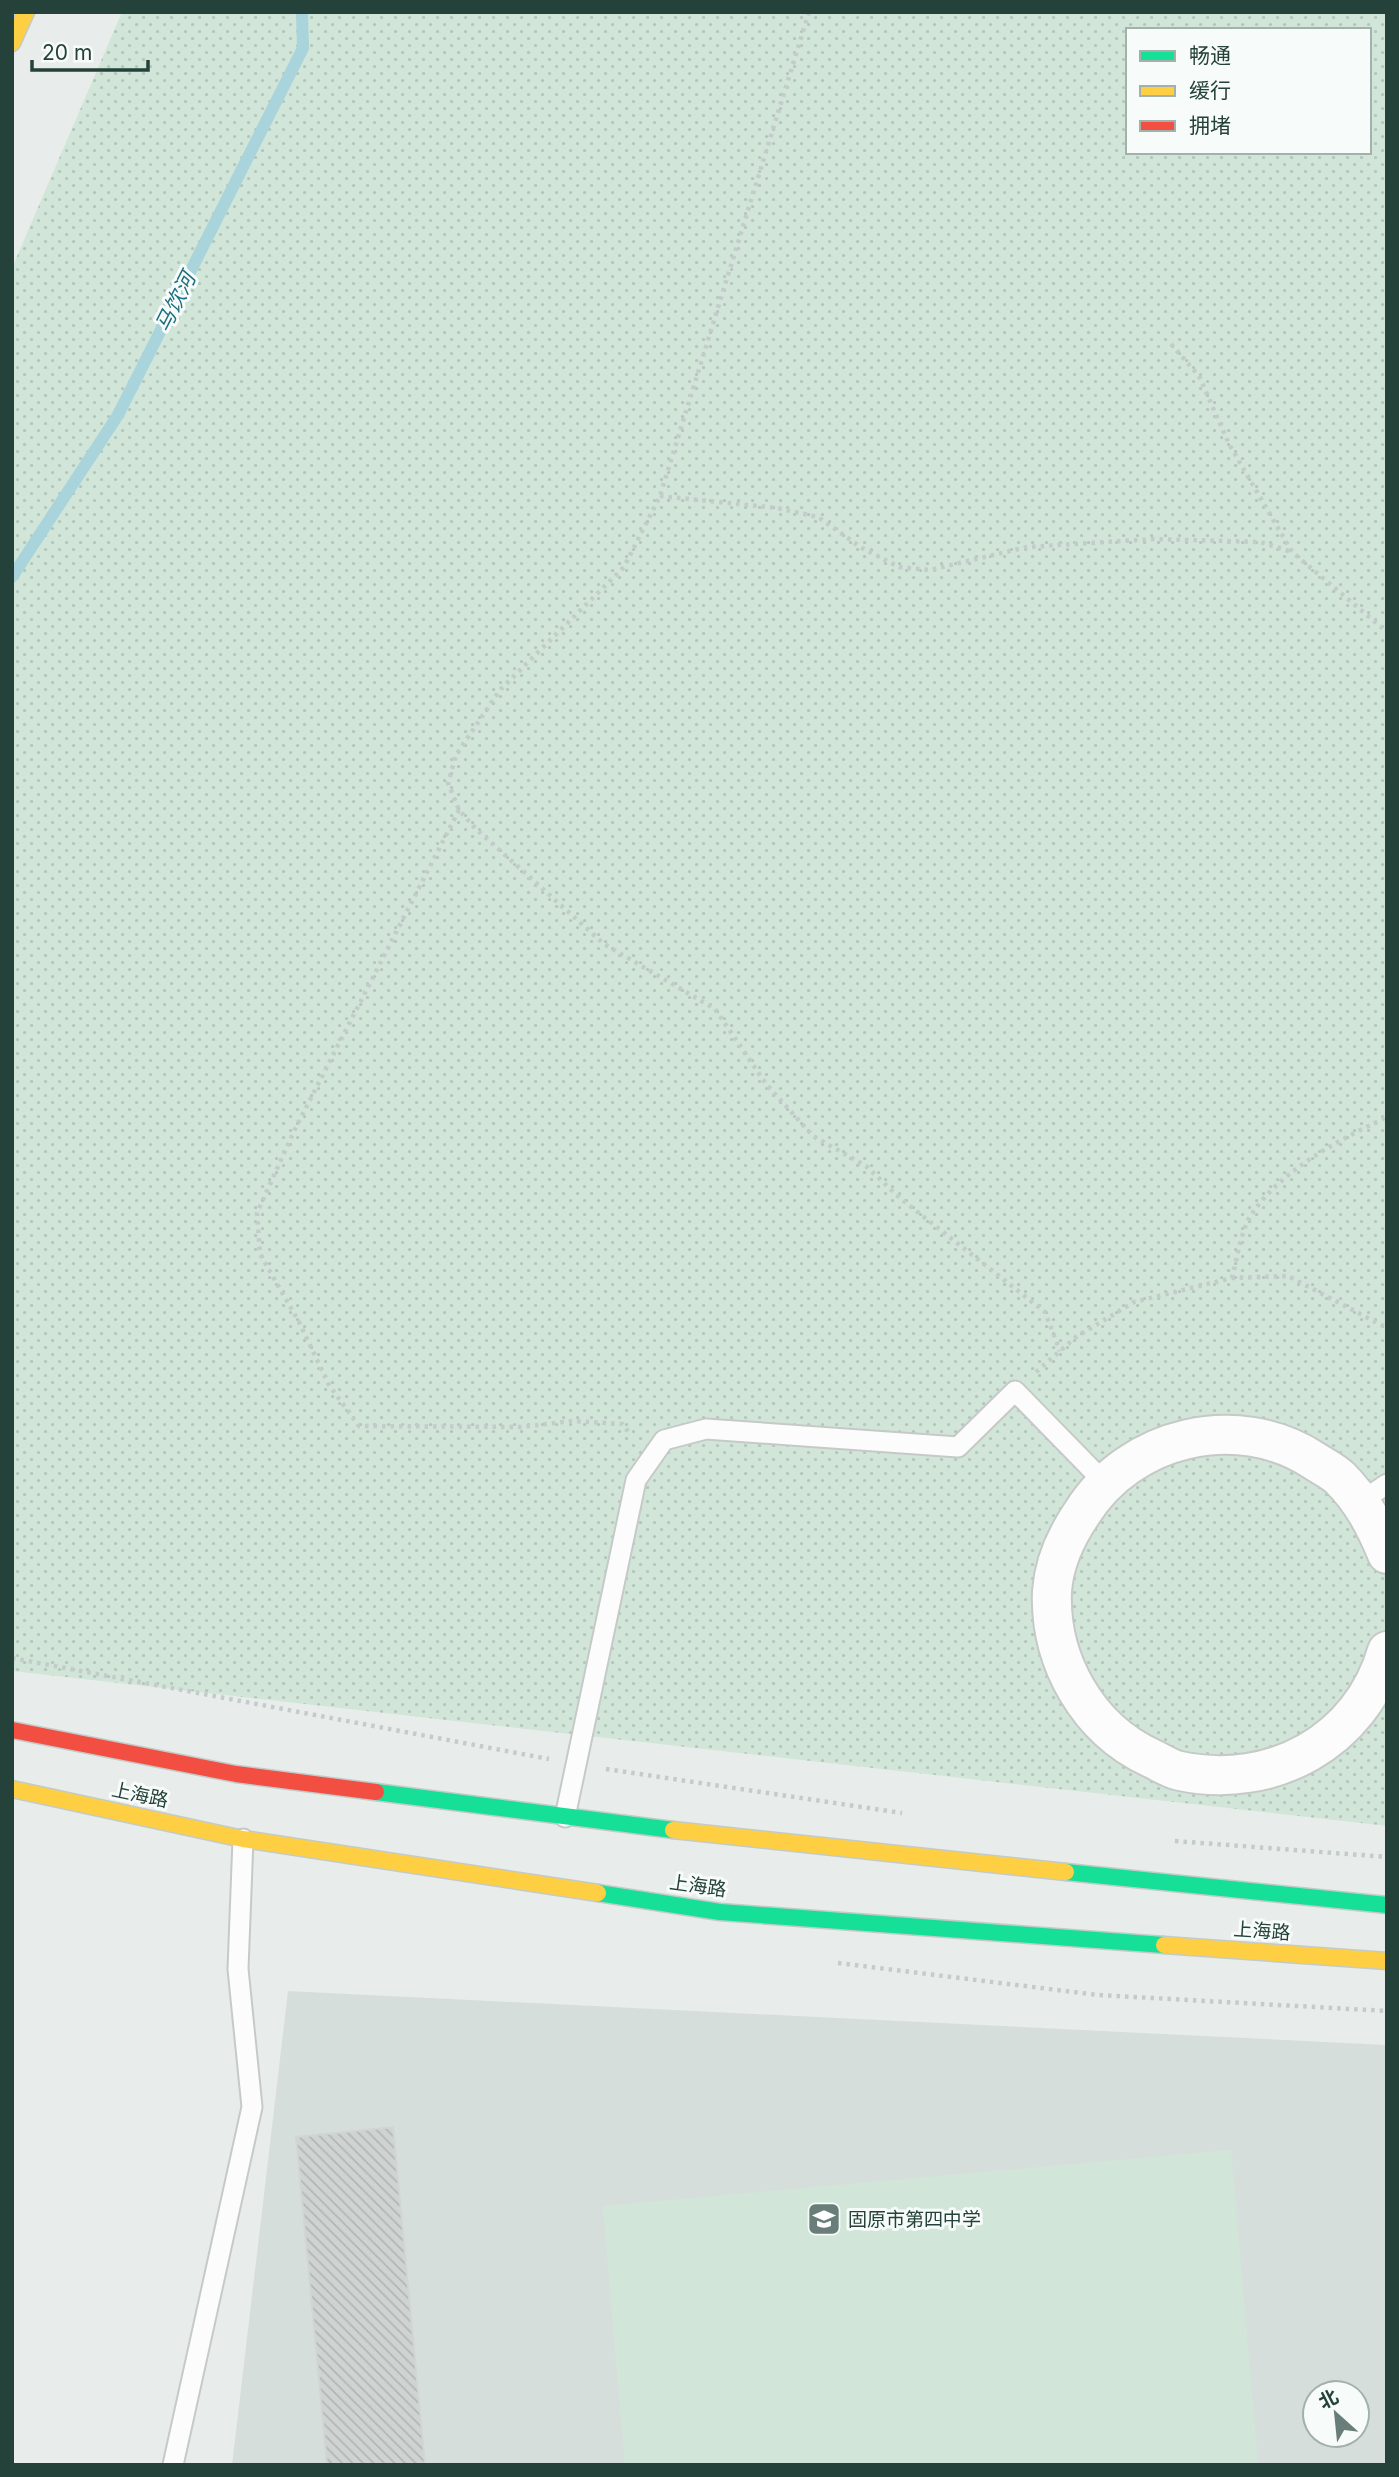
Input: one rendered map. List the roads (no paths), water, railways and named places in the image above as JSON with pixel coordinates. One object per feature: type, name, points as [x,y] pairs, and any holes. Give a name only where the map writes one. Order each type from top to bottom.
[{"type":"main road","points":[[12,43],[26,12]]},
{"type":"main road","name":"上海路","points":[[12,1730],[236,1774],[565,1817],[733,1838],[1387,1905]]},
{"type":"main road","name":"上海路","points":[[12,1789],[243,1839],[720,1912],[1387,1961]]},
{"type":"street","points":[[1387,1554],[1373,1518],[1373,1493],[1339,1476],[1293,1447],[1241,1434],[1186,1437],[1136,1457],[1095,1492],[1066,1538],[1052,1590],[1058,1650],[1083,1703],[1124,1745],[1178,1771],[1237,1776],[1294,1761],[1344,1728],[1379,1679],[1387,1651]]},
{"type":"lane","points":[[565,1817],[636,1480],[664,1440],[706,1429],[958,1447],[1015,1391],[1105,1483]]},
{"type":"lane","points":[[173,2465],[252,2107],[238,1969],[243,1839]]},
{"type":"waterway","name":"马饮河","points":[[12,577],[118,415],[303,48],[302,12]]},
{"type":"place","name":"固原市第四中学","points":[[824,2219]]}]
